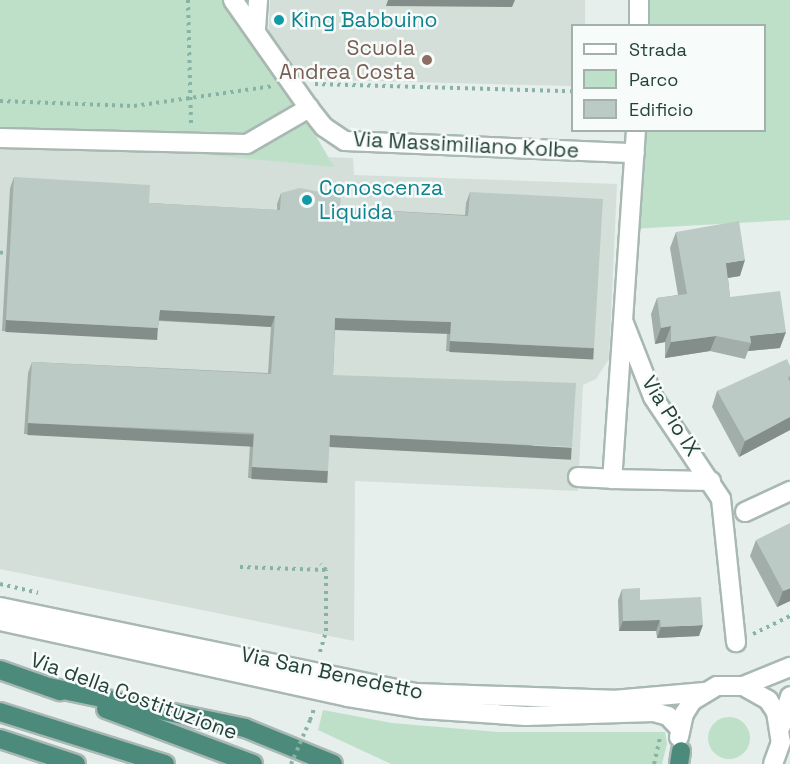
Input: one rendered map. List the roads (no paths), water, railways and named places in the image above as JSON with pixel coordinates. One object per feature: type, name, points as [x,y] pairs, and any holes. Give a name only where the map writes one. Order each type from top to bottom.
[{"type":"highway","name":"Via della Costituzione","points":[[0,670],[253,764]]},
{"type":"highway","points":[[49,687],[245,728],[333,764]]},
{"type":"highway","points":[[0,712],[165,764]]},
{"type":"highway","points":[[0,739],[76,764]]},
{"type":"street","name":"Via Massimiliano Kolbe","points":[[233,0],[256,29],[324,127],[345,141],[635,153]]},
{"type":"street","points":[[256,29],[258,0]]},
{"type":"street","points":[[639,0],[639,24]]},
{"type":"street","points":[[0,138],[247,144],[309,108]]},
{"type":"street","name":"Via Pio IX","points":[[612,479],[621,316],[636,132]]},
{"type":"street","name":"Via Pio IX","points":[[621,316],[653,397],[721,499],[736,642]]},
{"type":"street","name":"Via Pio IX","points":[[578,477],[711,481]]},
{"type":"street","points":[[745,512],[790,491]]},
{"type":"street","name":"Via San Benedetto","points":[[0,607],[417,693],[613,700],[705,692],[723,686],[743,686],[790,667]]},
{"type":"street","name":"Via San Benedetto","points":[[0,621],[348,697],[422,709],[526,716],[654,712],[668,716],[680,729]]},
{"type":"street","points":[[743,686],[768,700],[781,726]]},
{"type":"street","points":[[683,760],[680,729],[693,701],[705,692]]},
{"type":"street","points":[[773,764],[781,742],[781,726],[790,696]]},
{"type":"place","name":"King Babbuino","points":[[279,20]]},
{"type":"place","name":"Scuola Andrea Costa","points":[[427,60]]},
{"type":"place","name":"Conoscenza Liquida","points":[[307,200]]}]
